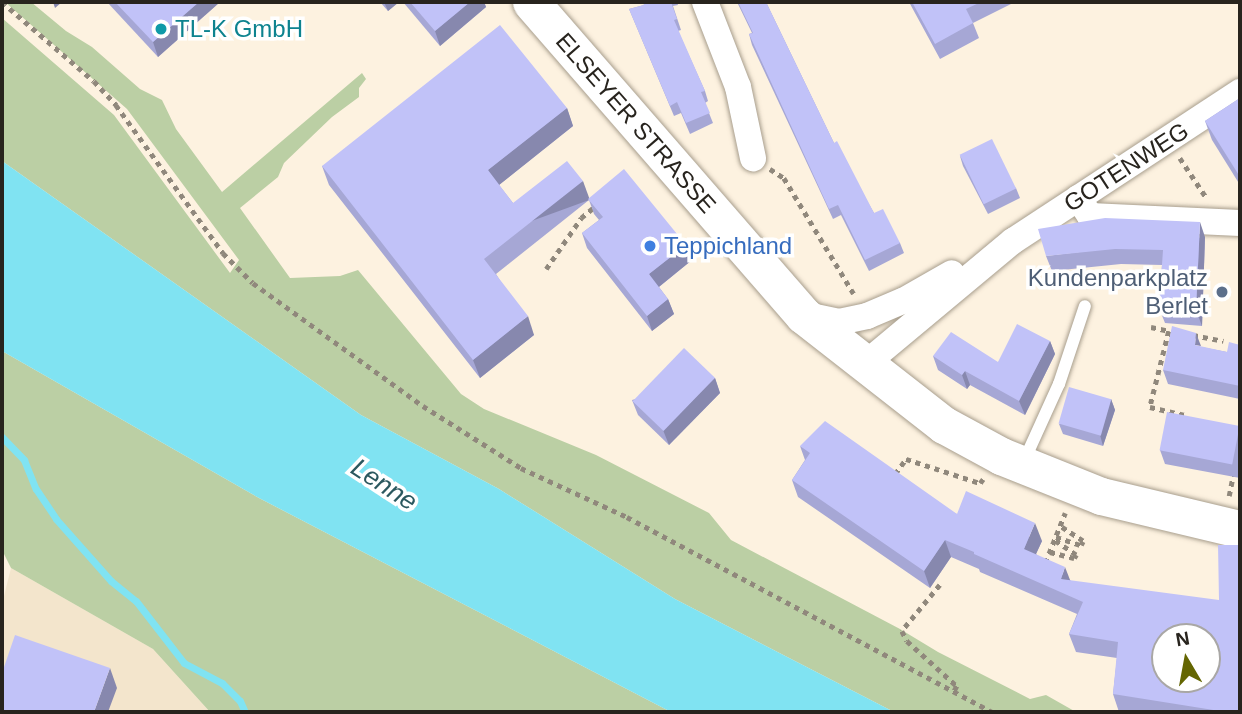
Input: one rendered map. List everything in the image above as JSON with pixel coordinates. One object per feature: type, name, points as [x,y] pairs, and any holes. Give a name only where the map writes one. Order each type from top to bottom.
[{"type":"main road","name":"ELSEYER STRASSE","points":[[531,2],[803,315],[944,425],[1010,459],[1101,496],[1232,527]]},
{"type":"street","points":[[705,2],[738,87],[753,158]]},
{"type":"street","name":"GOTENWEG","points":[[803,315],[839,322],[867,316],[903,301],[1013,241],[1240,92]]},
{"type":"street","points":[[1078,198],[1090,216],[1231,223]]},
{"type":"street","name":"GOTENWEG","points":[[864,365],[1013,241]]},
{"type":"lane","points":[[1010,459],[1059,384],[1085,306]]},
{"type":"path","points":[[2,2],[94,81],[116,105],[223,253],[253,283],[423,406],[510,461],[627,517],[992,712]]},
{"type":"path","points":[[1168,139],[1231,223]]},
{"type":"path","points":[[753,158],[784,178],[867,316]]},
{"type":"path","points":[[546,269],[581,218],[600,201]]},
{"type":"path","points":[[1151,327],[1223,341]]},
{"type":"path","points":[[1169,331],[1150,407],[1202,419]]},
{"type":"path","points":[[895,474],[906,459],[980,483],[1010,459]]},
{"type":"path","points":[[1232,527],[1236,463]]},
{"type":"path","points":[[1044,567],[1076,486]]},
{"type":"path","points":[[1055,539],[1081,545],[1083,541],[1060,526]]},
{"type":"path","points":[[1050,552],[1074,558],[1076,555],[1055,539]]},
{"type":"path","points":[[940,585],[902,631],[907,641],[957,686],[954,692]]},
{"type":"shaded area","points":[[11,568],[153,649],[210,712],[2,712],[2,604]]},
{"type":"green space","points":[[5,2],[31,2],[66,31],[92,47],[140,89],[162,100],[176,129],[222,192],[362,73],[366,79],[359,88],[359,97],[332,117],[284,163],[278,177],[240,208],[290,278],[340,276],[358,270],[461,394],[484,409],[596,455],[709,513],[731,540],[900,629],[938,652],[1030,699],[1046,695],[1076,712],[894,712],[675,599],[499,489],[361,415],[2,161],[2,18],[114,115],[230,273],[239,260],[127,109]]},
{"type":"green space","points":[[2,351],[259,498],[671,712],[210,712],[153,649],[11,568],[2,550]]},
{"type":"water","name":"Lenne","points":[[2,161],[361,415],[499,489],[675,599],[894,712],[671,712],[259,498],[2,351]]},
{"type":"building","points":[[115,2],[199,2],[153,42]]},
{"type":"building","points":[[410,2],[470,2],[435,31]]},
{"type":"building","points":[[643,2],[671,2],[677,19],[674,20],[705,91],[701,92],[710,113],[686,123],[677,102],[670,106],[629,9],[644,5]]},
{"type":"building","points":[[738,2],[766,2],[834,143],[837,141],[874,213],[883,209],[900,243],[865,260],[838,205],[829,209],[749,34],[753,33]]},
{"type":"building","points":[[912,2],[981,2],[966,9],[973,23],[935,44]]},
{"type":"building","points":[[500,25],[567,108],[488,170],[513,203],[567,161],[583,181],[484,259],[528,316],[473,360],[322,166]]},
{"type":"building","points":[[1240,98],[1240,177],[1205,121]]},
{"type":"building","points":[[992,139],[1016,188],[984,204],[960,155]]},
{"type":"building","points":[[624,169],[686,245],[649,274],[668,299],[647,316],[582,233],[603,217],[588,199]]},
{"type":"building","points":[[1105,218],[1200,222],[1196,310],[1159,308],[1163,250],[1115,249],[1046,256],[1038,229]]},
{"type":"building","points":[[1017,324],[1050,341],[1019,401],[965,371],[962,375],[933,356],[951,332],[998,362]]},
{"type":"building","points":[[1172,326],[1196,333],[1195,345],[1227,352],[1229,342],[1240,345],[1240,386],[1163,370]]},
{"type":"building","points":[[684,348],[715,378],[664,431],[633,401]]},
{"type":"building","points":[[1069,387],[1111,399],[1101,436],[1059,424]]},
{"type":"building","points":[[1167,412],[1240,426],[1232,464],[1160,450]]},
{"type":"building","points":[[825,421],[957,514],[966,491],[1035,523],[1024,549],[1065,567],[1061,579],[1219,600],[1218,545],[1240,545],[1240,712],[1113,694],[1118,642],[1069,634],[1083,602],[945,540],[924,571],[792,480],[810,453],[800,446]]},
{"type":"building","points":[[15,635],[110,668],[94,712],[2,712],[2,673]]},
{"type":"waterway","points":[[2,437],[24,460],[36,489],[56,519],[111,581],[136,601],[184,663],[222,683],[240,701],[245,712]]},
{"type":"place","name":"TL-K GmbH","points":[[161,29]]},
{"type":"place","name":"Teppichland","points":[[650,246]]},
{"type":"place","name":"Kundenparkplatz Berlet","points":[[1222,292]]}]
